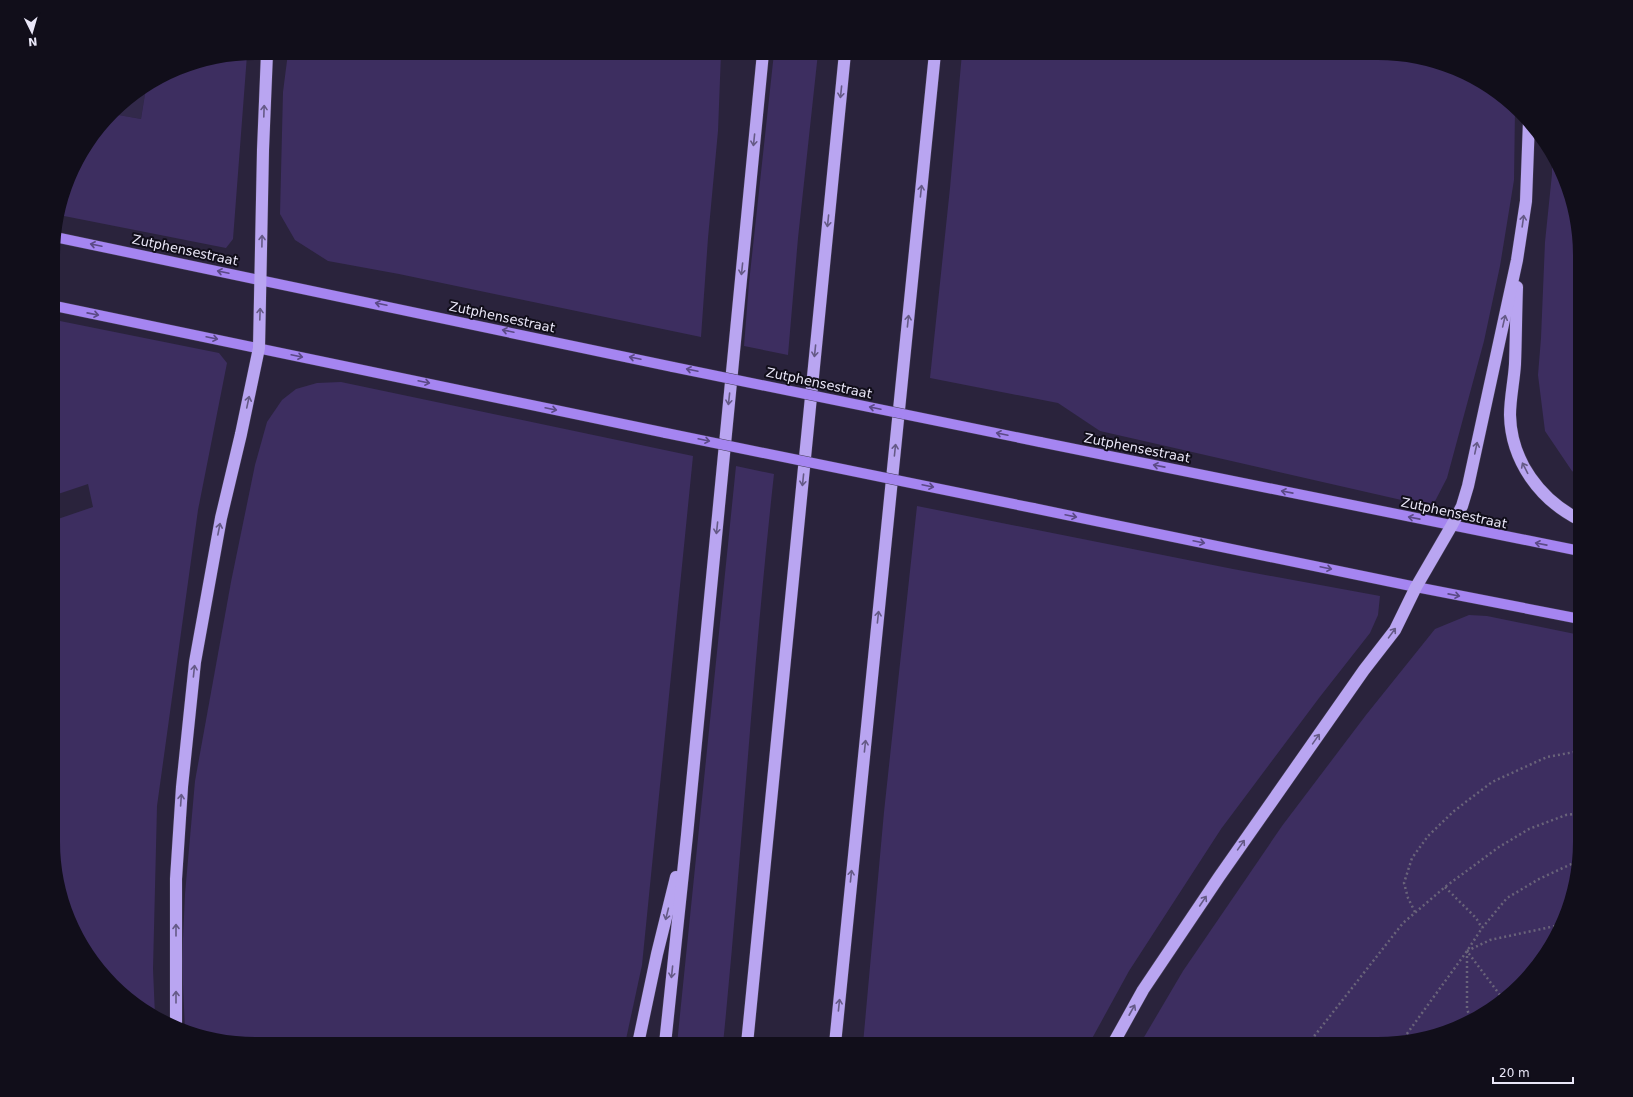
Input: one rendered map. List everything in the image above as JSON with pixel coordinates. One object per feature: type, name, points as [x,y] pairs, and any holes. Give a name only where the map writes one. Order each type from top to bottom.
[{"type":"highway","points":[[176,1020],[176,879],[182,787],[195,662],[221,518],[259,348],[263,150],[267,60]]},
{"type":"highway","points":[[758,60],[758,101]]},
{"type":"highway","points":[[666,1037],[687,835],[762,60]]},
{"type":"highway","points":[[748,1037],[844,60]]},
{"type":"highway","points":[[836,1037],[934,60]]},
{"type":"highway","points":[[1117,1037],[1143,990],[1215,883],[1364,670],[1395,630],[1416,587],[1462,506],[1468,486],[1517,260],[1526,201],[1529,131]]},
{"type":"highway","points":[[1517,260],[1515,366],[1510,407],[1512,431],[1524,468],[1533,482],[1560,508],[1573,516]]},
{"type":"highway","points":[[639,1037],[657,954],[687,835]]},
{"type":"main road","name":"Zutphensestraat","points":[[61,238],[1040,442],[1573,550]]},
{"type":"main road","points":[[60,307],[1416,587],[1573,618]]},
{"type":"path","points":[[1415,912],[1408,898],[1404,883],[1412,858],[1428,836],[1454,811],[1492,782],[1547,757],[1573,752]]},
{"type":"path","points":[[1313,1037],[1403,923],[1445,886],[1499,847],[1529,829],[1566,815],[1573,814]]},
{"type":"path","points":[[1406,1034],[1482,928],[1507,898],[1539,879],[1571,864]]},
{"type":"path","points":[[1445,886],[1476,918],[1482,928]]},
{"type":"path","points":[[1467,951],[1490,940],[1554,926]]},
{"type":"path","points":[[1467,951],[1500,995]]},
{"type":"path","points":[[1467,951],[1467,1009],[1469,1014]]},
{"type":"shaded area","points":[[247,60],[233,239],[226,248],[64,216],[70,193],[80,169],[100,136],[119,115],[141,119],[145,94],[158,86],[193,70],[217,64]]},
{"type":"shaded area","points":[[287,60],[721,60],[718,131],[701,337],[399,274],[328,261],[295,240],[280,214],[283,92]]},
{"type":"shaded area","points":[[773,60],[817,60],[798,238],[788,355],[744,346],[749,283]]},
{"type":"shaded area","points":[[961,60],[1390,60],[1440,70],[1464,80],[1497,100],[1515,116],[1514,180],[1500,266],[1484,341],[1447,478],[1432,507],[1100,431],[1058,403],[930,378],[950,188]]},
{"type":"shaded area","points":[[145,94],[141,119],[119,115]]},
{"type":"shaded area","points":[[1552,167],[1563,193],[1573,243],[1573,472],[1545,431],[1538,375],[1545,242]]},
{"type":"shaded area","points":[[60,321],[219,353],[227,363],[198,510],[157,806],[153,969],[155,1009],[136,997],[117,980],[100,961],[86,939],[70,904],[60,854],[60,518],[93,507],[88,484],[60,493]]},
{"type":"shaded area","points":[[341,382],[693,456],[642,965],[627,1037],[243,1037],[217,1033],[185,1024],[182,961],[185,894],[195,781],[231,582],[255,465],[267,422],[282,400],[296,389],[317,383]]},
{"type":"shaded area","points":[[736,466],[774,474],[760,616],[724,1037],[678,1037]]},
{"type":"shaded area","points":[[917,506],[1233,569],[1380,596],[1378,615],[1370,633],[1319,698],[1221,829],[1129,971],[1093,1037],[864,1037],[884,812]]},
{"type":"shaded area","points":[[1469,615],[1487,616],[1573,634],[1573,854],[1563,904],[1553,928],[1533,961],[1516,980],[1497,997],[1475,1011],[1440,1027],[1416,1033],[1390,1037],[1144,1037],[1183,971],[1282,826],[1366,715],[1435,629]]}]
